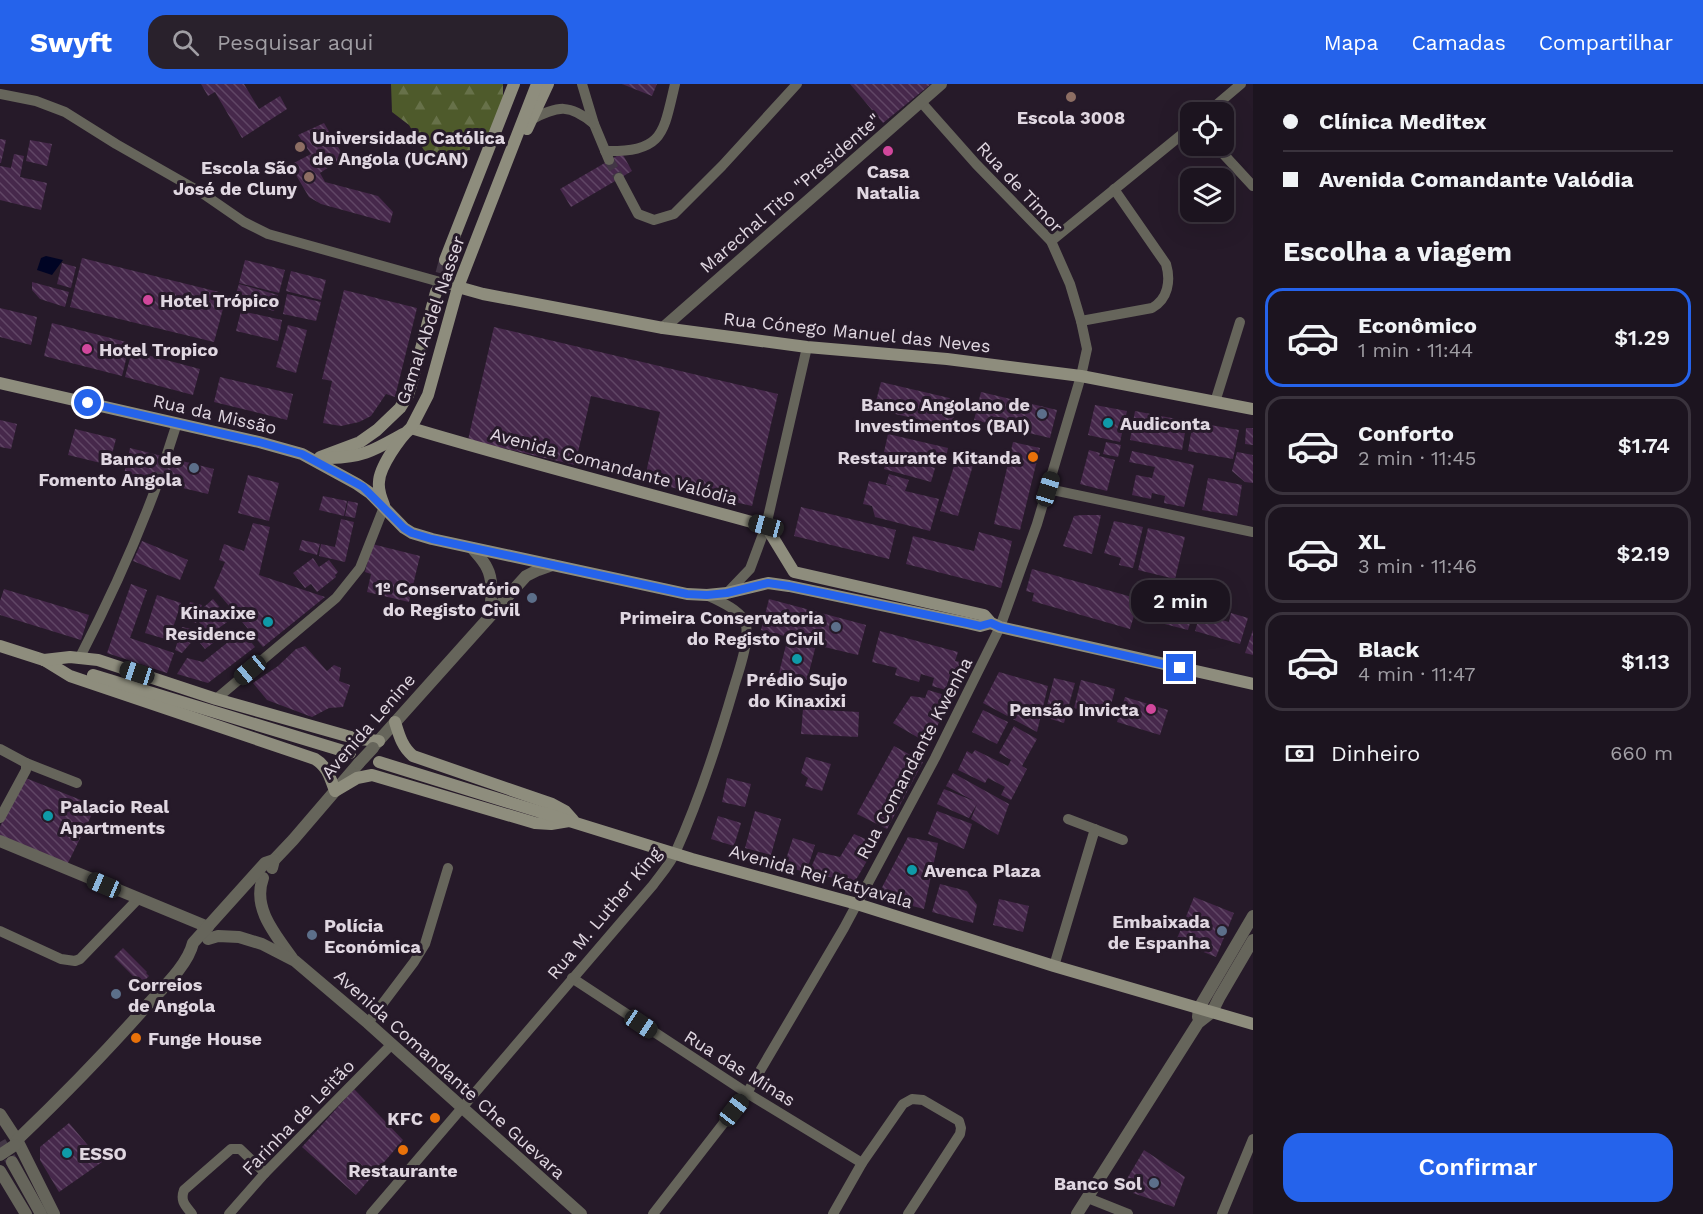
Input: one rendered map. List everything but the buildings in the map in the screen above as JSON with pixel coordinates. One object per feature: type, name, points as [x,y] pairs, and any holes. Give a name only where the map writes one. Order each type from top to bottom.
[{"type":"main road","name":"Gamal Abdel Nasser","points":[[445,260],[514,84]]},
{"type":"main road","name":"Gamal Abdel Nasser","points":[[384,507],[379,488],[380,474],[409,430],[428,395],[462,288],[537,84]]},
{"type":"main road","name":"Gamal Abdel Nasser","points":[[462,288],[548,84]]},
{"type":"main road","name":"Rua Cónego Manuel das Neves","points":[[462,288],[663,328],[807,347],[947,359],[1081,376],[1253,409]]},
{"type":"main road","name":"Gamal Abdel Nasser","points":[[321,457],[360,442],[400,408],[408,395],[413,379],[436,292]]},
{"type":"main road","name":"Rua da Missão","points":[[0,383],[302,454],[357,484],[412,533],[472,548]]},
{"type":"main road","name":"Gamal Abdel Nasser","points":[[302,454],[321,457],[360,455],[370,452],[409,430]]},
{"type":"main road","name":"Avenida Comandante Valódia","points":[[409,430],[588,476],[766,526]]},
{"type":"main road","points":[[766,526],[794,572],[984,615],[996,625]]},
{"type":"main road","points":[[472,548],[687,594],[727,593],[768,583],[974,625],[996,625],[1253,684]]},
{"type":"main road","points":[[0,646],[350,753]]},
{"type":"main road","points":[[44,660],[80,657],[98,660],[216,699],[376,744]]},
{"type":"main road","points":[[44,660],[70,676],[315,759],[322,763],[328,771],[335,791],[357,778],[372,775],[535,823],[551,824],[573,821]]},
{"type":"main road","points":[[395,723],[402,743],[413,756],[552,804],[565,811],[573,821]]},
{"type":"main road","name":"Avenida Rei Katyavala","points":[[379,762],[675,853],[857,904],[1054,966],[1253,1024]]},
{"type":"street","points":[[582,84],[607,156],[644,148],[661,134],[666,125],[675,84]]},
{"type":"street","points":[[619,178],[638,214],[654,220],[674,214],[722,166],[797,84]]},
{"type":"street","name":"Marechal Tito \"Presidente\"","points":[[663,328],[941,84]]},
{"type":"street","points":[[1220,102],[1241,84]]},
{"type":"street","points":[[0,94],[36,101],[65,112],[202,193],[244,222],[268,234],[462,288]]},
{"type":"street","name":"Rua de Timor","points":[[921,102],[976,164],[1051,241],[1070,284],[1081,321],[1087,349],[1081,376]]},
{"type":"street","points":[[531,120],[561,108],[574,110],[594,124]]},
{"type":"street","points":[[1051,241],[1180,136]]},
{"type":"street","points":[[1225,156],[1253,186]]},
{"type":"street","points":[[1081,321],[1152,308],[1160,303],[1167,289],[1166,264],[1114,189]]},
{"type":"street","points":[[1215,402],[1240,322]]},
{"type":"street","points":[[727,593],[750,569],[766,526],[807,347]]},
{"type":"street","name":"Rua Comandante Kwenha","points":[[653,1214],[747,1093],[857,904],[940,747],[996,625],[1048,489],[1081,376]]},
{"type":"street","points":[[166,457],[177,423]]},
{"type":"street","points":[[80,657],[119,576],[158,482]]},
{"type":"street","points":[[1048,489],[1253,532]]},
{"type":"street","points":[[216,699],[336,598],[348,585],[360,568],[384,507]]},
{"type":"street","points":[[472,548],[487,568],[491,589],[490,615]]},
{"type":"street","name":"Avenida Lenine","points":[[208,933],[265,863],[274,860],[293,840],[526,576],[552,565]]},
{"type":"street","name":"Rua M. Luther King","points":[[371,1214],[653,885],[675,853],[723,723],[744,649],[746,624],[739,613],[707,595]]},
{"type":"street","points":[[0,749],[27,763],[77,783]]},
{"type":"street","points":[[0,818],[26,770],[27,763]]},
{"type":"street","points":[[1068,819],[1123,840]]},
{"type":"street","points":[[1054,966],[1095,829]]},
{"type":"street","name":"Avenida Comandante Che Guevara","points":[[0,841],[138,899],[208,933],[239,937],[262,944],[295,961],[392,1044],[581,1214]]},
{"type":"street","name":"Avenida Lenine","points":[[0,1155],[117,1040],[191,952],[193,943],[208,933],[263,878],[272,868],[274,860]]},
{"type":"street","points":[[368,1023],[425,944],[448,868]]},
{"type":"street","name":"Avenida Comandante Che Guevara","points":[[263,878],[259,889],[263,910],[273,931],[295,961]]},
{"type":"street","points":[[0,931],[61,959],[75,961],[80,959],[138,899]]},
{"type":"street","points":[[1198,1023],[1199,1008],[1253,916]]},
{"type":"street","points":[[1077,1214],[1198,1023],[1212,1012],[1253,940]]},
{"type":"street","name":"Rua das Minas","points":[[572,978],[747,1093],[862,1163]]},
{"type":"street","name":"Farinha de Leitão","points":[[230,1214],[265,1173],[392,1044]]},
{"type":"street","points":[[833,1214],[862,1163],[903,1104],[912,1099],[923,1100],[958,1121],[960,1134],[908,1214]]},
{"type":"street","points":[[0,1114],[54,1214]]},
{"type":"street","points":[[1222,1214],[1253,1139]]},
{"type":"street","name":"Avenida Lenine","points":[[0,1149],[15,1142]]},
{"type":"street","points":[[192,1214],[182,1199],[184,1190],[231,1149],[240,1149],[265,1173]]},
{"type":"street","points":[[12,1162],[41,1214]]},
{"type":"street","points":[[0,1171],[26,1214]]},
{"type":"street","points":[[1088,1198],[1128,1214]]},
{"type":"green space","points":[[391,84],[503,84],[503,112],[485,143],[469,134],[470,150],[463,151],[464,165],[431,162],[409,125],[392,112]]},
{"type":"water","points":[[46,256],[63,260],[52,275],[37,270],[41,258]]},
{"type":"tunnel","points":[[609,160],[619,178]]},
{"type":"tunnel","points":[[437,291],[445,260]]},
{"type":"tunnel","points":[[158,482],[166,457]]},
{"type":"tunnel","points":[[0,1142],[12,1162]]},
{"type":"place","name":"Escola 3008","points":[[1071,97]]},
{"type":"place","name":"Universidade Católica de Angola (UCAN)","points":[[300,147]]},
{"type":"place","name":"Casa Natalia","points":[[888,151]]},
{"type":"place","name":"Escola São José de Cluny","points":[[309,177]]},
{"type":"place","name":"Hotel Trópico","points":[[148,300]]},
{"type":"place","name":"Hotel Tropico","points":[[87,349]]},
{"type":"place","name":"Banco Angolano de Investimentos (BAI)","points":[[1042,414]]},
{"type":"place","name":"Audiconta","points":[[1108,423]]},
{"type":"place","name":"Restaurante Kitanda","points":[[1033,457]]},
{"type":"place","name":"Banco de Fomento Angola","points":[[194,468]]},
{"type":"place","name":"1º Conservatório do Registo Civil","points":[[532,598]]},
{"type":"place","name":"Kinaxixe Residence","points":[[268,622]]},
{"type":"place","name":"Primeira Conservatoria do Registo Civil","points":[[836,627]]},
{"type":"place","name":"Prédio Sujo do Kinaxixi","points":[[797,659]]},
{"type":"place","name":"Pensão Invicta","points":[[1151,709]]},
{"type":"place","name":"Palacio Real Apartments","points":[[48,816]]},
{"type":"place","name":"Avenca Plaza","points":[[912,870]]},
{"type":"place","name":"Embaixada de Espanha","points":[[1222,931]]},
{"type":"place","name":"Polícia Económica","points":[[312,935]]},
{"type":"place","name":"Correios de Angola","points":[[116,994]]},
{"type":"place","name":"Funge House","points":[[136,1038]]},
{"type":"place","name":"KFC","points":[[435,1118]]},
{"type":"place","name":"Restaurante","points":[[403,1150]]},
{"type":"place","name":"ESSO","points":[[67,1153]]},
{"type":"place","name":"Banco Sol","points":[[1154,1183]]},
{"type":"route","points":[[88,403],[302,454],[363,487],[404,528],[432,539],[687,594],[727,593],[768,583],[789,586],[980,626],[991,623],[1000,627],[1180,668]]}]
